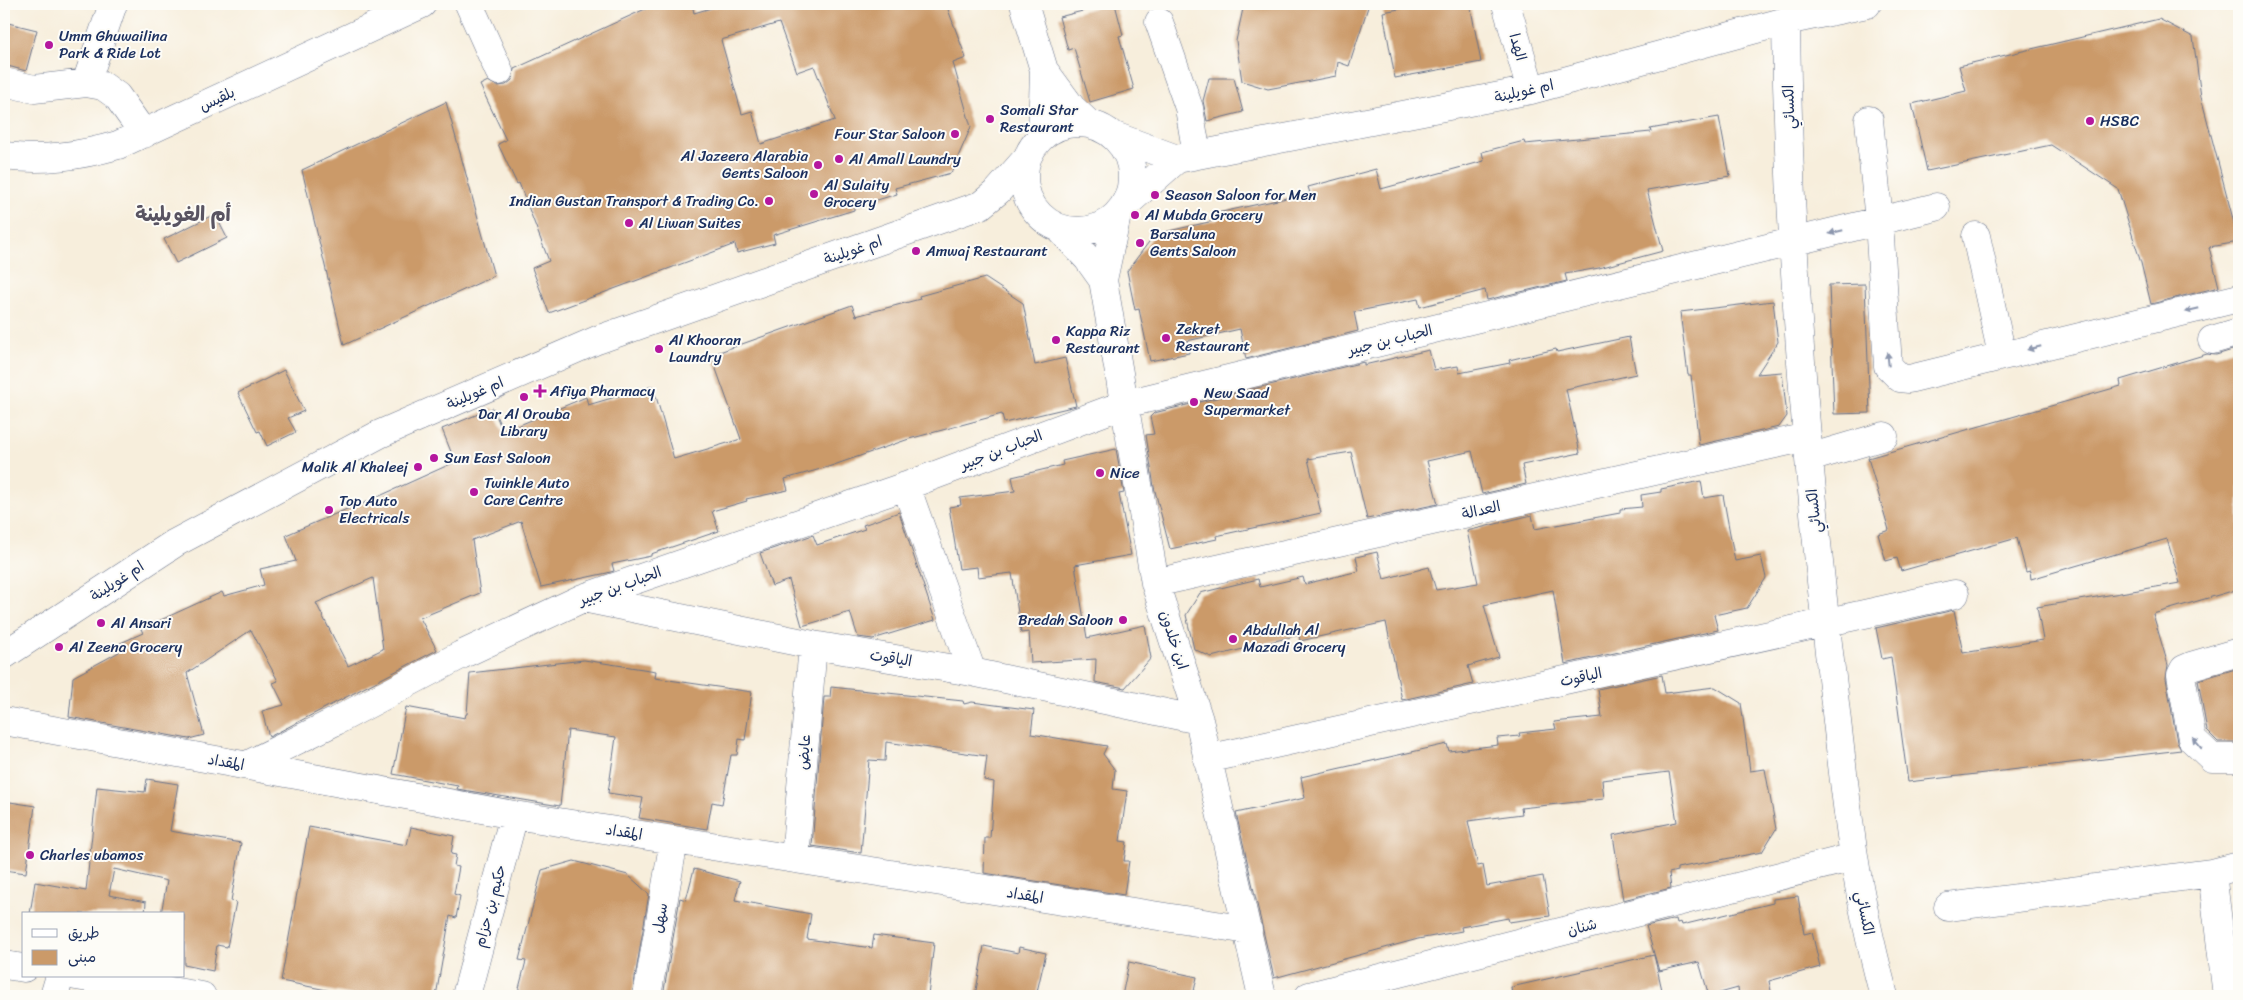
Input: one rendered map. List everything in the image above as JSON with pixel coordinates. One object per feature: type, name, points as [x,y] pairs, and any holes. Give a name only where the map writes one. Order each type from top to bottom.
[{"type":"street","points":[[86,83],[113,4]]},
{"type":"street","name":"بلقيس","points":[[4,156],[33,159],[72,156],[118,145],[144,134],[387,11],[422,4]]},
{"type":"street","points":[[469,4],[499,71]]},
{"type":"street","points":[[1024,4],[1044,70],[1042,136]]},
{"type":"street","name":"الهدا","points":[[1506,4],[1531,90]]},
{"type":"street","name":"ام غويلينة","points":[[1121,210],[1187,157],[1531,90],[1786,21],[1858,5]]},
{"type":"street","name":"الكسائي","points":[[1786,21],[1793,242],[1808,447],[1826,622],[1854,857],[1871,946],[1884,996]]},
{"type":"street","points":[[1044,70],[1072,108],[1101,129],[1125,149],[1131,168],[1131,187],[1121,210],[1100,227],[1079,231],[1049,222],[1028,199],[1024,179],[1026,159],[1032,146],[1042,136],[1064,124],[1101,129],[1187,157],[1189,108],[1159,22]]},
{"type":"street","points":[[4,82],[34,89],[86,83],[94,84],[110,90],[144,134]]},
{"type":"street","points":[[1869,120],[1879,221],[1888,366],[1900,378],[1909,379],[2239,298]]},
{"type":"street","name":"ام غويلينة","points":[[4,655],[175,543],[380,434],[597,340],[981,205],[998,192],[1026,159]]},
{"type":"street","name":"ام غويلينة","points":[[981,205],[1049,222]]},
{"type":"street","name":"الحباب بن جبير","points":[[246,765],[336,721],[461,655],[583,598],[906,486],[1125,404],[1936,207]]},
{"type":"street","name":"ابن خلدون","points":[[1121,210],[1103,280],[1155,584],[1199,720],[1262,996]]},
{"type":"street","name":"ابن خلدون","points":[[1049,222],[1088,259],[1103,280]]},
{"type":"street","points":[[1976,236],[2002,355]]},
{"type":"street","points":[[2212,340],[2239,332]]},
{"type":"street","name":"العدالة","points":[[1155,584],[1808,447],[1884,436]]},
{"type":"street","points":[[906,486],[972,672]]},
{"type":"street","name":"الياقوت","points":[[1207,759],[1826,622],[1867,615],[1955,594]]},
{"type":"street","name":"الياقوت","points":[[583,598],[813,645],[972,672],[1199,720]]},
{"type":"street","name":"عايض","points":[[795,859],[813,645]]},
{"type":"street","points":[[2239,652],[2191,666],[2184,669],[2181,675],[2192,739],[2212,758],[2222,760],[2239,758]]},
{"type":"street","name":"المقداد","points":[[4,721],[514,815],[1248,930]]},
{"type":"street","name":"حكيم بن حزام","points":[[466,996],[514,815]]},
{"type":"street","name":"سهل","points":[[647,996],[674,840]]},
{"type":"street","name":"شنان","points":[[1309,996],[1854,857]]},
{"type":"street","points":[[1948,907],[2212,873],[2239,866]]},
{"type":"street","points":[[2212,873],[2227,996]]},
{"type":"street","points":[[4,965],[22,968]]},
{"type":"street","points":[[54,996],[59,978]]},
{"type":"street","points":[[68,996],[74,978]]},
{"type":"street","points":[[86,978],[174,994],[202,996]]},
{"type":"building","points":[[656,4],[692,4],[694,13],[725,4],[946,4],[966,58],[953,63],[971,127],[951,173],[895,188],[897,194],[854,207],[854,210],[773,235],[775,243],[737,253],[735,244],[549,313],[532,268],[549,261],[519,183],[517,184],[498,144],[506,140],[480,85],[488,81],[497,86],[506,85],[512,80],[514,69]],"holes":[[[779,23],[797,72],[814,66],[835,120],[761,144],[752,111],[742,114],[721,40]]]},
{"type":"building","points":[[1115,4],[1123,35],[1119,36],[1134,89],[1090,102],[1074,48],[1068,50],[1059,17]]},
{"type":"building","points":[[1244,4],[1369,4],[1349,66],[1338,62],[1336,76],[1268,89],[1242,81],[1236,41]]},
{"type":"building","points":[[1426,4],[1470,4],[1481,62],[1395,78],[1383,12]]},
{"type":"building","name":"HSBC","points":[[2159,19],[2193,37],[2201,97],[2239,242],[2209,247],[2219,287],[2151,304],[2141,263],[2118,189],[2051,145],[1927,171],[1912,104],[1966,91],[1959,66]]},
{"type":"building","points":[[4,22],[37,30],[26,71],[4,65]]},
{"type":"building","points":[[1209,78],[1234,78],[1243,112],[1207,121],[1203,101]]},
{"type":"building","points":[[446,102],[494,276],[344,345],[302,170]]},
{"type":"building","points":[[1719,117],[1730,176],[1647,190],[1663,251],[1599,268],[1565,274],[1567,281],[1487,300],[1485,290],[1420,307],[1418,299],[1354,312],[1358,331],[1246,359],[1240,329],[1187,341],[1189,353],[1150,361],[1139,309],[1135,310],[1127,271],[1155,234],[1218,220],[1217,213],[1310,193],[1308,187],[1376,169],[1381,189],[1484,161],[1482,152],[1524,141],[1525,144],[1651,132],[1650,129]]},
{"type":"building","points":[[215,214],[227,238],[176,263],[164,239]]},
{"type":"building","points":[[985,278],[1023,303],[1035,365],[1065,358],[1076,406],[1004,423],[1002,414],[909,439],[828,467],[785,479],[788,490],[746,499],[747,501],[712,511],[719,531],[651,554],[651,556],[612,564],[614,571],[607,573],[541,587],[521,521],[472,540],[480,593],[420,618],[437,650],[269,737],[262,711],[284,705],[273,683],[278,681],[251,630],[187,673],[204,735],[189,739],[69,717],[73,677],[119,652],[116,645],[143,633],[141,629],[222,592],[224,596],[264,585],[260,569],[296,561],[286,535],[362,504],[455,462],[442,429],[493,408],[503,432],[586,397],[588,405],[653,386],[674,459],[741,439],[711,355],[852,305],[856,316],[920,299],[919,296]],"holes":[[[373,578],[383,649],[348,666],[316,603]]]},
{"type":"building","points":[[1865,284],[1870,413],[1834,414],[1829,285]]},
{"type":"building","points":[[1773,301],[1778,342],[1757,374],[1782,372],[1787,416],[1779,427],[1699,445],[1691,375],[1688,375],[1680,312]]},
{"type":"building","points":[[1629,337],[1636,374],[1566,389],[1580,453],[1522,465],[1526,484],[1482,494],[1472,451],[1427,461],[1438,504],[1367,519],[1351,452],[1308,459],[1321,513],[1216,536],[1217,539],[1170,549],[1154,487],[1146,435],[1154,434],[1150,417],[1154,413],[1364,362],[1364,365],[1429,350],[1434,370],[1458,366],[1459,373],[1510,363],[1509,360],[1556,349],[1557,352]]},
{"type":"building","points":[[2239,348],[2239,589],[2153,614],[2168,665],[2166,678],[2177,742],[2181,750],[1908,782],[1891,657],[1882,659],[1876,628],[1954,610],[1963,653],[2043,640],[2037,607],[2180,583],[2167,539],[2031,579],[2030,571],[2026,572],[2017,538],[1901,571],[1897,558],[1886,561],[1878,534],[1889,530],[1868,458],[2121,386],[2120,380],[2207,354],[2216,355]]},
{"type":"building","points":[[284,370],[304,411],[288,418],[296,432],[267,446],[260,431],[257,432],[238,393]]},
{"type":"building","points":[[1116,449],[1124,493],[1119,494],[1131,555],[1075,565],[1087,638],[1145,625],[1151,658],[1125,688],[1095,682],[1096,659],[1031,663],[1029,632],[1021,633],[1012,573],[978,577],[977,567],[959,569],[949,507],[961,505],[960,498],[1015,491],[1012,477],[1063,465],[1062,461]]},
{"type":"building","points":[[1701,481],[1704,498],[1723,495],[1735,561],[1761,556],[1766,578],[1747,608],[1714,615],[1718,630],[1565,664],[1553,590],[1484,605],[1499,657],[1468,666],[1473,684],[1402,700],[1386,622],[1300,641],[1299,635],[1211,657],[1194,649],[1186,615],[1200,593],[1258,579],[1260,587],[1303,577],[1305,584],[1359,571],[1356,557],[1377,552],[1384,579],[1429,567],[1436,590],[1478,583],[1467,531],[1532,515],[1535,529],[1620,513],[1620,509],[1642,507],[1641,495],[1661,492],[1661,489]]},
{"type":"building","points":[[899,512],[935,620],[873,639],[858,637],[850,612],[802,626],[789,580],[772,586],[760,553],[813,535],[817,545],[865,529],[863,525]]},
{"type":"building","points":[[584,660],[656,671],[655,678],[752,692],[745,740],[739,739],[737,755],[731,755],[722,804],[712,802],[707,829],[639,818],[643,798],[608,793],[616,737],[568,730],[560,806],[457,789],[458,786],[393,774],[406,707],[465,718],[467,714],[470,673]]},
{"type":"building","points":[[2239,668],[2239,742],[2218,742],[2207,731],[2198,680]]},
{"type":"building","points":[[1662,675],[1665,693],[1715,687],[1741,703],[1750,771],[1765,769],[1776,829],[1762,852],[1677,868],[1677,871],[1669,873],[1671,888],[1623,900],[1613,835],[1677,822],[1669,772],[1602,780],[1604,799],[1521,808],[1522,814],[1468,821],[1478,866],[1483,865],[1487,886],[1543,876],[1550,916],[1509,922],[1508,918],[1461,927],[1462,931],[1418,939],[1274,978],[1236,813],[1305,798],[1301,777],[1447,744],[1449,751],[1498,745],[1497,738],[1520,736],[1519,733],[1556,729],[1554,722],[1602,717],[1598,689]]},
{"type":"building","points":[[831,687],[963,701],[964,704],[972,702],[1034,710],[1031,734],[1107,746],[1103,754],[1115,770],[1113,789],[1127,791],[1120,841],[1127,842],[1124,861],[1129,861],[1124,895],[984,873],[985,838],[990,838],[994,782],[984,780],[987,756],[886,742],[885,761],[869,760],[861,853],[812,846],[824,697],[830,697]]},
{"type":"building","points":[[147,779],[178,784],[170,831],[241,843],[231,901],[236,902],[227,947],[217,945],[213,971],[185,965],[185,912],[161,912],[167,881],[114,869],[109,895],[146,902],[145,912],[30,912],[35,882],[86,891],[97,787],[145,792]]},
{"type":"building","points":[[4,801],[35,806],[26,873],[4,870]]},
{"type":"building","points":[[309,827],[407,845],[411,827],[454,836],[451,854],[456,855],[454,866],[459,867],[454,894],[460,896],[456,918],[450,916],[436,996],[357,996],[281,981]]},
{"type":"building","points":[[574,861],[628,875],[649,894],[632,996],[517,996],[526,961],[519,960],[542,870]]},
{"type":"building","points":[[694,869],[740,881],[735,900],[811,914],[807,939],[872,948],[874,935],[934,943],[928,996],[663,996],[680,898],[686,900]]},
{"type":"building","points":[[1798,896],[1804,934],[1812,932],[1820,967],[1769,981],[1772,996],[1739,996],[1738,988],[1709,996],[1699,962],[1659,971],[1646,926],[1676,919],[1677,923],[1681,922],[1682,925],[1773,903],[1773,899]]},
{"type":"building","points":[[984,946],[1018,953],[1019,947],[1046,953],[1036,996],[975,996]]},
{"type":"building","points":[[1654,955],[1662,990],[1638,996],[1512,996],[1511,987]]},
{"type":"building","points":[[1129,962],[1197,977],[1193,996],[1122,996]]},
{"type":"place","name":"Umm Ghuwailina Park & Ride Lot","points":[[49,45]]},
{"type":"place","name":"Somali Star Restaurant","points":[[990,119]]},
{"type":"place","name":"HSBC","points":[[2090,121]]},
{"type":"place","name":"Four Star Saloon","points":[[955,134]]},
{"type":"place","name":"Al Amall Laundry","points":[[839,159]]},
{"type":"place","name":"Al Jazeera Alarabia Gents Saloon","points":[[818,165]]},
{"type":"place","name":"Al Sulaity Grocery","points":[[814,194]]},
{"type":"place","name":"Season Saloon for Men","points":[[1155,195]]},
{"type":"place","name":"Indian Gustan Transport & Trading Co.","points":[[769,201]]},
{"type":"place","name":"Al Mubda Grocery","points":[[1135,215]]},
{"type":"place","name":"Al Liwan Suites","points":[[629,223]]},
{"type":"place","name":"Barsaluna Gents Saloon","points":[[1140,243]]},
{"type":"place","name":"Amwaj Restaurant","points":[[916,251]]},
{"type":"place","name":"Zekret Restaurant","points":[[1166,338]]},
{"type":"place","name":"Kappa Riz Restaurant","points":[[1056,340]]},
{"type":"place","name":"Al Khooran Laundry","points":[[659,349]]},
{"type":"place","name":"Afiya Pharmacy","points":[[540,391]]},
{"type":"place","name":"Dar Al Orouba Library","points":[[524,397]]},
{"type":"place","name":"New Saad Supermarket","points":[[1194,402]]},
{"type":"place","name":"Sun East Saloon","points":[[434,458]]},
{"type":"place","name":"Malik Al Khaleej","points":[[418,467]]},
{"type":"place","name":"Nice","points":[[1100,473]]},
{"type":"place","name":"Twinkle Auto Care Centre","points":[[474,492]]},
{"type":"place","name":"Top Auto Electricals","points":[[329,510]]},
{"type":"place","name":"Bredah Saloon","points":[[1123,620]]},
{"type":"place","name":"Al Ansari","points":[[101,623]]},
{"type":"place","name":"Abdullah Al Mazadi Grocery","points":[[1233,639]]},
{"type":"place","name":"Al Zeena Grocery","points":[[59,647]]},
{"type":"place","name":"Charles ubamos","points":[[30,855]]},
{"type":"district","name":"أم الغويلينة","points":[[183,214]]}]
